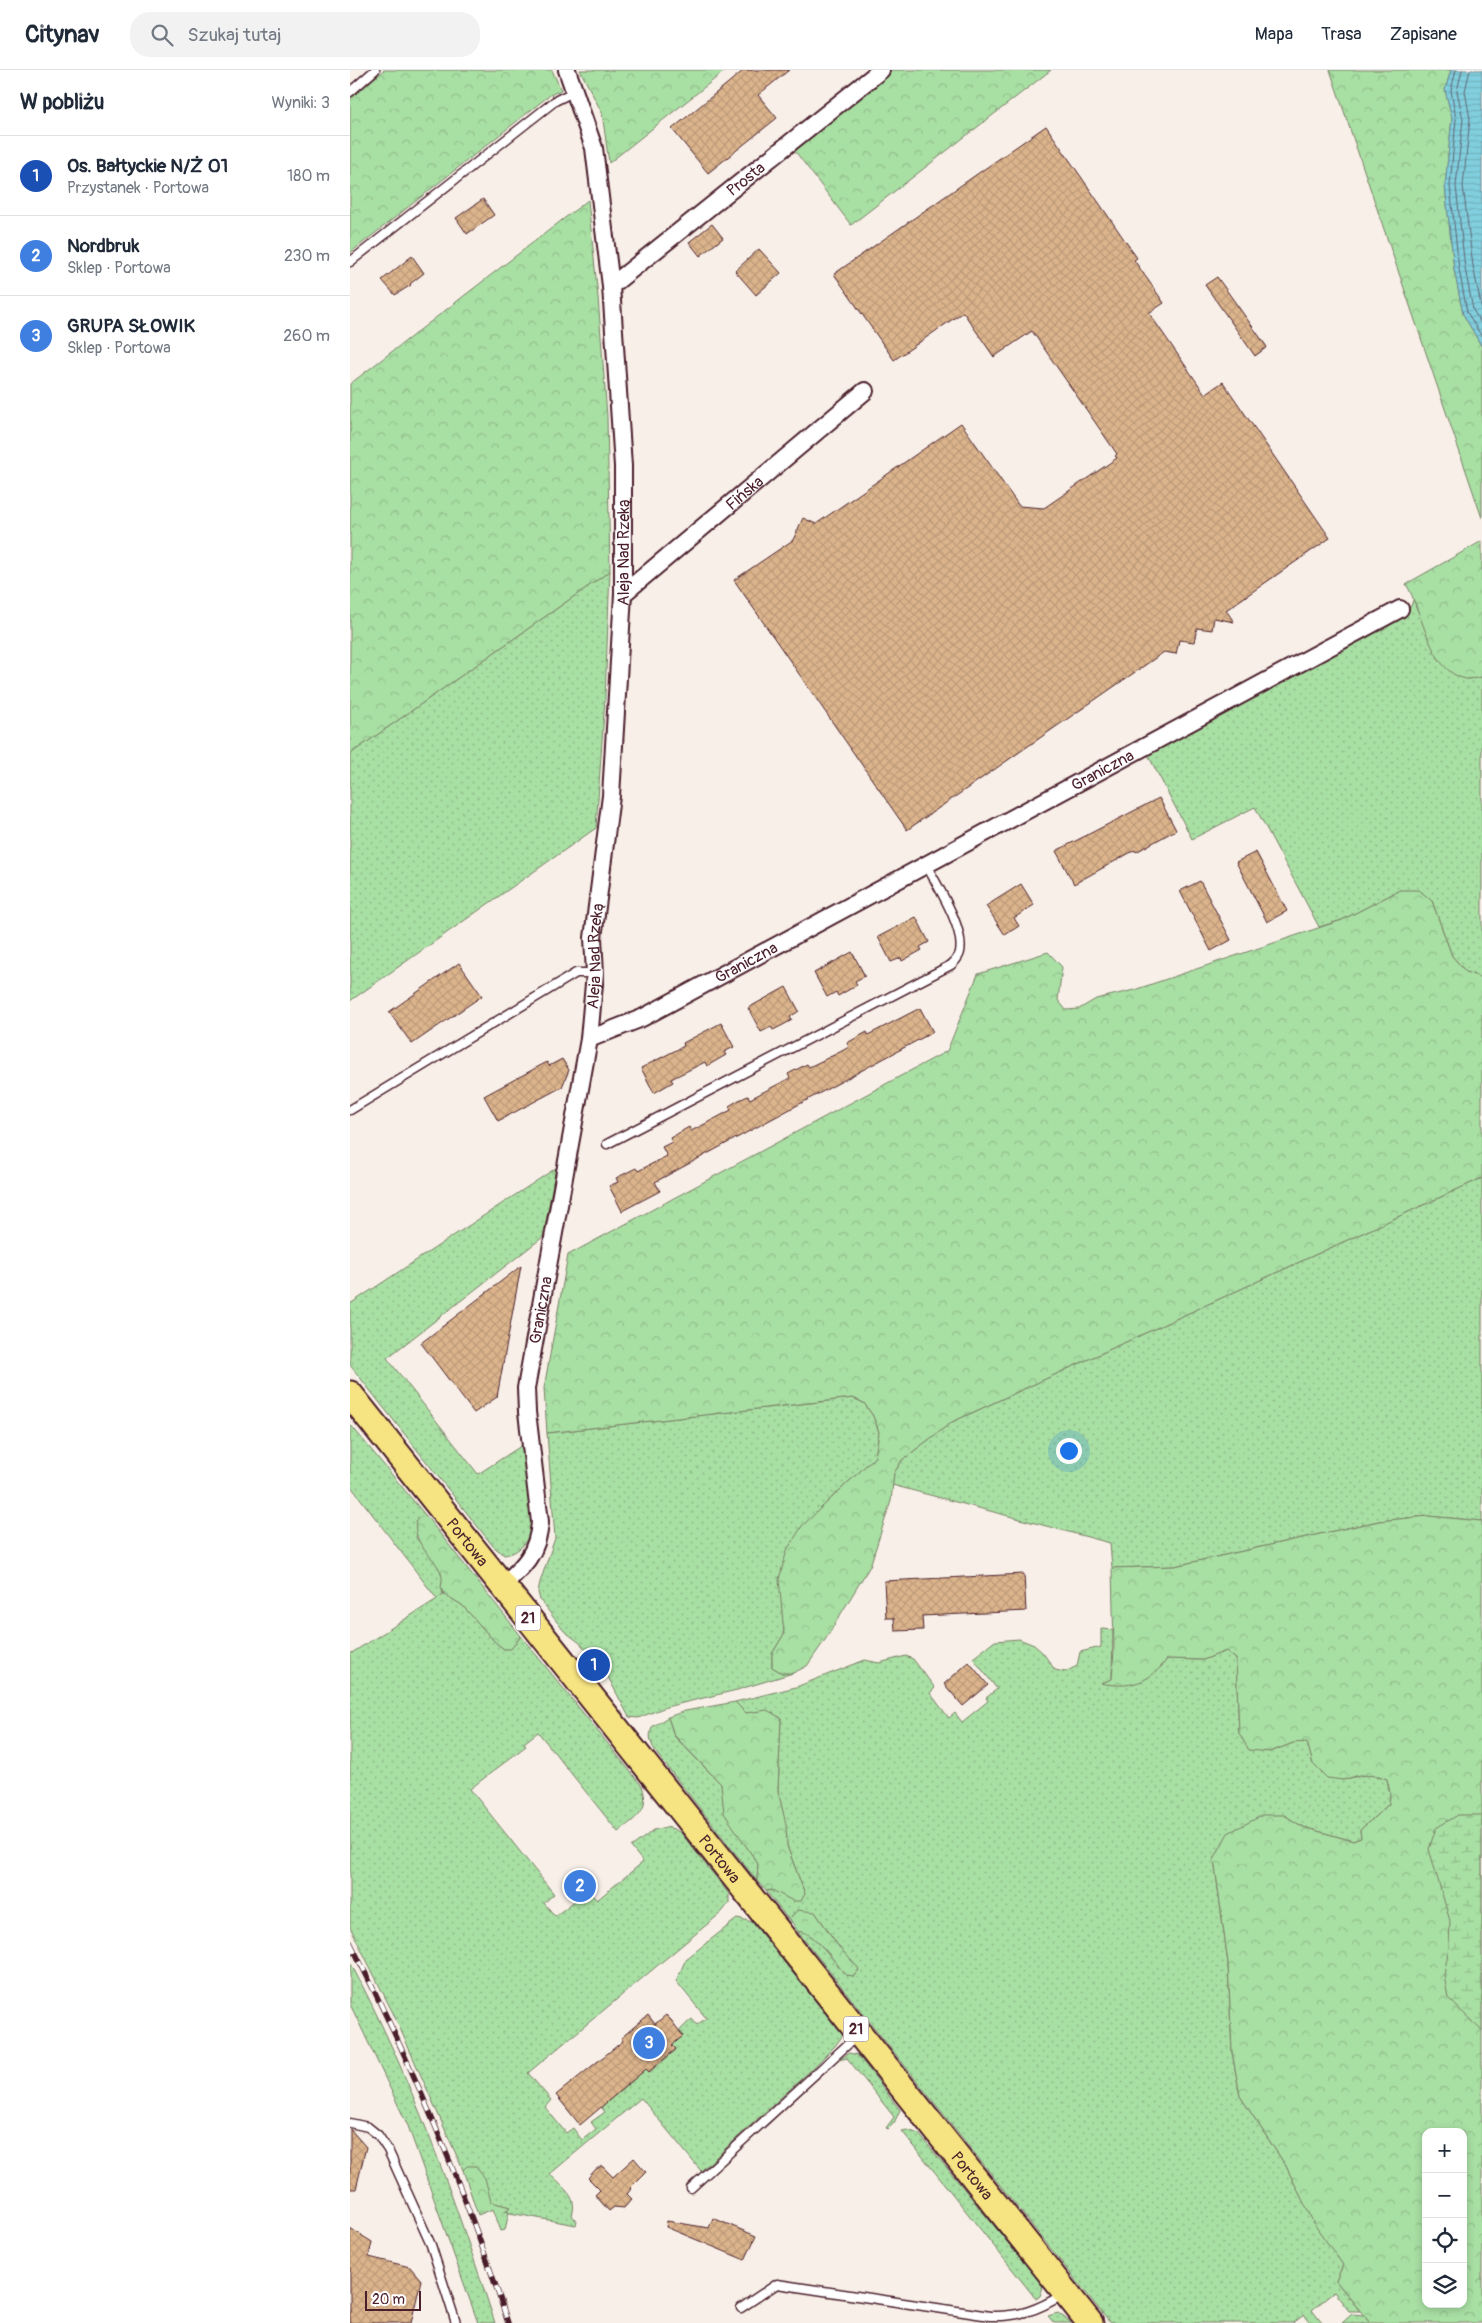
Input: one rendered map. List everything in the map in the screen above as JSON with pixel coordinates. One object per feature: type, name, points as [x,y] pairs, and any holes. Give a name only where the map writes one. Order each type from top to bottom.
[{"type":"main road","name":"Portowa","points":[[350,1394],[1090,2323]]},
{"type":"street","name":"Aleja Nad Rzeką","points":[[567,70],[594,148],[611,286],[623,466],[623,594],[611,796],[593,938],[595,972],[589,1039]]},
{"type":"street","name":"Prosta","points":[[611,286],[880,70]]},
{"type":"street","name":"Fińska","points":[[623,594],[865,391]]},
{"type":"street","name":"Graniczna","points":[[502,1586],[528,1562],[539,1536],[540,1522],[527,1412],[528,1372],[589,1039],[642,1018],[1400,609]]},
{"type":"lane","points":[[350,92],[375,70]]},
{"type":"lane","points":[[350,262],[555,100],[575,91]]},
{"type":"lane","points":[[607,1144],[951,965],[957,959],[961,946],[959,931],[926,864]]},
{"type":"lane","points":[[350,1110],[576,973],[595,972]]},
{"type":"lane","points":[[691,2188],[860,2034]]},
{"type":"lane","points":[[350,2123],[368,2127],[378,2135],[388,2150],[431,2246],[456,2323]]},
{"type":"lane","points":[[741,2308],[777,2284],[978,2316],[998,2317],[1024,2314],[1040,2308],[1066,2292]]},
{"type":"green space","points":[[384,70],[552,70],[561,90],[550,95],[350,253],[350,99]]},
{"type":"green space","points":[[580,70],[726,70],[609,163],[602,113]]},
{"type":"green space","points":[[893,70],[1051,70],[851,225],[795,151]]},
{"type":"green space","points":[[1330,70],[1451,70],[1445,90],[1452,118],[1445,186],[1454,269],[1463,314],[1482,347],[1482,518]]},
{"type":"green space","points":[[588,200],[607,416],[610,571],[350,754],[350,384]]},
{"type":"green space","points":[[1482,541],[1482,677],[1466,679],[1453,674],[1443,665],[1435,653],[1406,584]]},
{"type":"green space","points":[[610,571],[605,698],[596,828],[350,1001],[350,754]]},
{"type":"green space","points":[[1414,597],[1416,608],[1467,679],[1482,677],[1482,978],[1466,972],[1452,956],[1432,901],[1400,890],[1342,920],[1319,927],[1255,807],[1192,839],[1147,753],[1306,667],[1398,621],[1411,606]]},
{"type":"green space","points":[[1400,890],[1419,890],[1432,901],[1452,956],[1466,972],[1482,978],[1482,1178],[952,1422],[902,1460],[894,1473],[891,1501],[870,1566],[807,1666],[793,1673],[782,1673],[772,1667],[772,1654],[784,1634],[779,1579],[787,1550],[802,1526],[875,1457],[879,1432],[873,1416],[864,1403],[853,1398],[547,1433],[544,1388],[568,1255],[947,1051],[978,974],[1048,952],[1062,967],[1058,1000],[1066,1010],[1079,1009],[1096,999],[1134,990],[1342,920]]},
{"type":"green space","points":[[556,1168],[543,1237],[387,1358],[478,1474],[524,1444],[533,1521],[530,1533],[524,1544],[516,1551],[504,1555],[493,1546],[350,1365],[350,1304]]},
{"type":"green space","points":[[1482,1178],[1482,1521],[1428,1516],[1379,1521],[1175,1566],[1112,1568],[1110,1543],[892,1485],[894,1473],[902,1460],[952,1422]]},
{"type":"green space","points":[[853,1398],[864,1403],[873,1416],[879,1432],[875,1457],[825,1504],[783,1610],[784,1634],[772,1654],[772,1667],[782,1673],[793,1673],[737,1690],[666,1707],[638,1718],[629,1717],[606,1673],[580,1643],[564,1631],[540,1600],[538,1592],[540,1582],[555,1538],[547,1433]]},
{"type":"green space","points":[[350,1424],[426,1516],[420,1517],[416,1538],[440,1568],[443,1578],[443,1593],[440,1597],[444,1594],[462,1605],[496,1643],[504,1649],[515,1644],[521,1636],[642,1786],[644,1795],[643,1808],[635,1818],[618,1832],[538,1732],[524,1743],[526,1746],[470,1789],[554,1894],[544,1903],[555,1916],[588,1891],[597,1900],[643,1862],[631,1847],[654,1830],[666,1827],[681,1833],[729,1894],[729,1903],[722,1912],[528,2073],[551,2100],[545,2107],[566,2133],[573,2128],[582,2140],[596,2129],[591,2122],[605,2112],[601,2107],[646,2069],[649,2072],[676,2050],[672,2045],[688,2022],[692,2019],[697,2025],[706,2018],[676,1981],[686,1959],[738,1918],[752,1922],[843,2035],[812,2069],[701,2171],[641,2098],[550,2174],[571,2197],[574,2208],[572,2215],[577,2222],[576,2225],[504,2212],[510,2207],[490,2202],[468,2166],[463,2170],[394,2015],[350,1927],[350,1654],[437,1599],[350,1485]]},
{"type":"green space","points":[[426,1516],[521,1636],[511,1649],[504,1649],[496,1643],[462,1605],[444,1594],[441,1587],[442,1578],[440,1570],[424,1549],[416,1532],[416,1520]]},
{"type":"green space","points":[[1428,1516],[1482,1521],[1482,2323],[1370,2323],[1336,2281],[1343,2265],[1314,2224],[1286,2166],[1240,2096],[1232,2052],[1228,1963],[1214,1859],[1228,1833],[1263,1815],[1284,1815],[1303,1827],[1353,1841],[1361,1838],[1360,1830],[1389,1804],[1390,1793],[1387,1779],[1379,1776],[1359,1775],[1343,1780],[1327,1778],[1313,1764],[1307,1742],[1293,1743],[1270,1752],[1249,1750],[1239,1733],[1236,1659],[1226,1651],[1203,1660],[1167,1659],[1153,1674],[1138,1682],[1121,1685],[1101,1683],[1112,1679],[1114,1650],[1112,1568],[1175,1566],[1379,1521]]},
{"type":"green space","points":[[1101,1629],[1113,1630],[1112,1679],[1102,1683],[1161,1667],[1167,1659],[1203,1660],[1226,1651],[1236,1659],[1239,1733],[1270,1752],[1293,1743],[1307,1741],[1313,1764],[1343,1780],[1365,1775],[1387,1779],[1390,1793],[1389,1804],[1360,1830],[1361,1838],[1353,1841],[1303,1827],[1284,1815],[1214,1859],[1228,1963],[1232,2052],[1240,2096],[1286,2166],[1300,2195],[1343,2265],[1336,2281],[1360,2311],[1349,2311],[1334,2292],[1312,2310],[1322,2323],[1311,2323],[1304,2315],[1293,2323],[1110,2323],[798,1932],[810,1935],[846,1975],[854,1976],[859,1970],[839,1947],[815,1912],[790,1919],[791,1923],[766,1891],[777,1892],[793,1901],[805,1894],[787,1846],[785,1824],[778,1791],[781,1718],[767,1711],[746,1713],[735,1702],[796,1687],[865,1660],[879,1663],[906,1656],[913,1659],[935,1688],[930,1693],[949,1718],[955,1713],[962,1722],[988,1701],[986,1698],[997,1689],[973,1658],[995,1641],[1019,1639],[1034,1645],[1043,1653],[1055,1670],[1065,1672],[1077,1666],[1080,1652],[1101,1647]]},
{"type":"green space","points":[[735,1702],[746,1713],[767,1710],[781,1718],[778,1791],[786,1824],[787,1846],[805,1894],[801,1901],[793,1901],[772,1890],[766,1891],[757,1881],[758,1864],[724,1813],[721,1784],[674,1735],[668,1717],[685,1711]]},
{"type":"green space","points":[[668,1717],[674,1736],[721,1784],[739,1834],[758,1864],[757,1881],[657,1754],[650,1738],[652,1727]]},
{"type":"green space","points":[[1458,1815],[1482,1815],[1482,2031],[1448,1998],[1444,1975],[1449,1947],[1450,1921],[1429,1849],[1436,1828]]},
{"type":"green space","points":[[797,1910],[815,1912],[839,1947],[859,1969],[854,1976],[846,1975],[824,1948],[810,1935],[798,1932],[790,1919]]},
{"type":"green space","points":[[350,1962],[393,2049],[412,2094],[448,2185],[495,2323],[478,2323],[408,2126],[350,2004]]},
{"type":"green space","points":[[849,2053],[858,2055],[900,2110],[894,2123],[888,2129],[886,2128],[894,2117],[847,2058],[839,2060]]},
{"type":"green space","points":[[908,2130],[919,2134],[1041,2283],[1043,2287],[1040,2296],[1036,2299],[902,2131]]},
{"type":"green space","points":[[467,2166],[475,2166],[485,2178],[491,2202],[510,2207],[505,2211],[509,2212],[505,2230],[501,2231],[493,2209],[478,2215],[463,2170]]},
{"type":"green space","points":[[1058,2313],[1072,2323],[1054,2323],[1048,2316]]},
{"type":"green space","points":[[1352,2314],[1364,2315],[1370,2323],[1342,2323]]},
{"type":"water","points":[[1451,70],[1482,70],[1482,347],[1463,314],[1454,269],[1445,186],[1452,118],[1445,90]]},
{"type":"building","points":[[744,70],[789,70],[758,95],[777,118],[708,173],[672,129]]},
{"type":"building","points":[[1046,126],[1137,258],[1134,260],[1164,303],[1149,313],[1205,394],[1223,382],[1330,538],[1226,610],[1234,622],[1214,618],[1212,630],[1197,628],[1194,642],[1179,640],[1176,654],[1164,652],[907,830],[734,580],[793,540],[803,518],[816,524],[961,423],[1019,506],[1044,508],[1117,458],[1115,456],[1117,454],[1032,331],[994,357],[963,312],[894,360],[834,274]]},
{"type":"building","points":[[483,199],[494,215],[467,234],[456,218]]},
{"type":"building","points":[[712,224],[723,238],[700,256],[689,242]]},
{"type":"building","points":[[759,249],[781,273],[756,295],[735,271]]},
{"type":"building","points":[[412,256],[424,273],[411,285],[395,295],[382,280]]},
{"type":"building","points":[[1217,277],[1267,347],[1255,356],[1205,285]]},
{"type":"building","points":[[1159,798],[1176,830],[1136,852],[1135,850],[1074,884],[1056,851]]},
{"type":"building","points":[[1256,852],[1287,911],[1267,922],[1236,862]]},
{"type":"building","points":[[1200,881],[1231,940],[1211,951],[1180,891]]},
{"type":"building","points":[[1021,884],[1034,905],[1014,918],[1019,926],[1005,935],[986,906]]},
{"type":"building","points":[[916,917],[929,942],[920,947],[922,950],[902,961],[901,958],[891,962],[878,937]]},
{"type":"building","points":[[852,952],[865,976],[855,981],[857,985],[838,996],[836,992],[827,997],[814,973]]},
{"type":"building","points":[[459,963],[482,996],[412,1044],[389,1012]]},
{"type":"building","points":[[786,987],[799,1011],[790,1017],[792,1020],[783,1025],[773,1030],[771,1027],[761,1032],[748,1008]]},
{"type":"building","points":[[920,1008],[933,1032],[655,1182],[660,1191],[622,1211],[609,1186],[618,1182],[616,1178],[636,1168],[638,1171],[667,1156],[662,1147],[672,1142],[670,1138],[689,1127],[691,1131],[701,1126],[731,1110],[729,1106],[739,1100],[748,1096],[750,1099],[790,1078],[788,1074],[807,1064],[809,1067],[840,1052],[849,1047],[847,1043],[867,1032],[868,1035]]},
{"type":"building","points":[[721,1023],[734,1047],[724,1052],[726,1055],[707,1066],[705,1062],[671,1079],[673,1082],[654,1093],[641,1068],[684,1046],[683,1043]]},
{"type":"building","points":[[562,1059],[569,1070],[562,1087],[498,1121],[484,1096],[547,1062],[549,1066]]},
{"type":"building","points":[[521,1266],[497,1397],[474,1413],[421,1343]]},
{"type":"building","points":[[1024,1574],[1026,1611],[922,1616],[923,1630],[895,1631],[894,1618],[886,1618],[884,1581]]},
{"type":"building","points":[[969,1662],[988,1685],[963,1706],[944,1684]]},
{"type":"building","points":[[581,1875],[592,1889],[580,1897],[569,1883]]},
{"type":"building","points":[[648,2015],[655,2024],[666,2015],[671,2020],[683,2036],[672,2045],[676,2049],[649,2072],[646,2069],[580,2125],[556,2095],[623,2041],[621,2038]]},
{"type":"building","points":[[350,2129],[366,2147],[356,2189],[350,2189]]},
{"type":"building","points":[[634,2158],[646,2172],[630,2188],[627,2194],[632,2199],[624,2208],[614,2207],[609,2211],[595,2195],[600,2190],[588,2178],[596,2169],[602,2166],[613,2177]]},
{"type":"building","points":[[713,2218],[756,2236],[745,2260],[666,2227],[667,2221],[709,2228]]},
{"type":"building","points":[[350,2228],[372,2242],[369,2257],[410,2267],[421,2280],[411,2323],[350,2323]]},
{"type":"railway","points":[[350,1942],[395,2035],[456,2177],[508,2323]]},
{"type":"place","name":"Os. Bałtyckie N/Ż 01","points":[[594,1665]]},
{"type":"place","name":"Nordbruk","points":[[580,1886]]},
{"type":"place","name":"GRUPA SŁOWIK","points":[[649,2043]]}]
